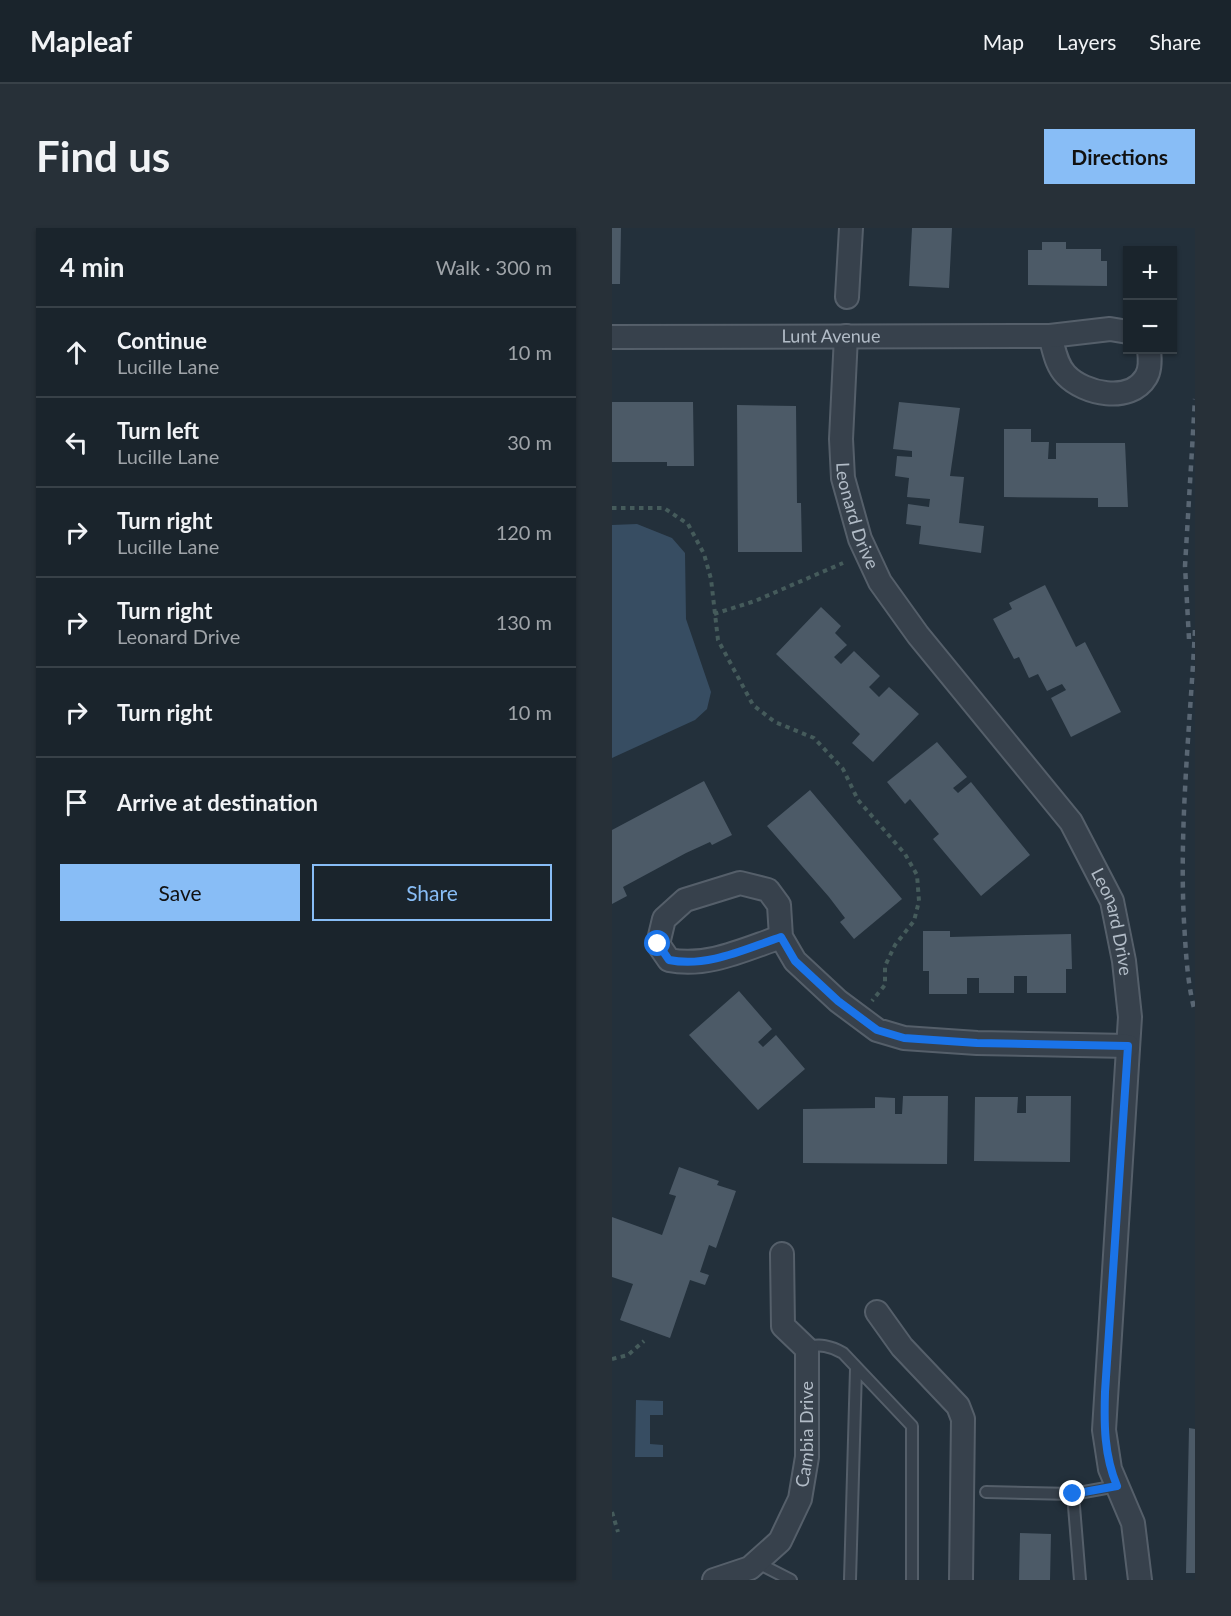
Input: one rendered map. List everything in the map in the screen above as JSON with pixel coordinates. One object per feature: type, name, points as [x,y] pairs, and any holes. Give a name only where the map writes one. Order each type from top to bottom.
[{"type":"street","points":[[847,297],[851,228]]},
{"type":"street","name":"Lunt Avenue","points":[[612,337],[1050,336],[1110,329],[1123,331]]},
{"type":"street","name":"Leonard Drive","points":[[846,336],[841,439],[843,478],[860,539],[880,582],[918,635],[1071,822],[1112,901],[1124,961],[1130,1017],[1104,1430],[1110,1469],[1133,1522],[1140,1580]]},
{"type":"street","points":[[1050,336],[1057,361],[1066,375],[1084,388],[1100,393],[1122,392],[1135,388],[1147,377],[1149,354]]},
{"type":"street","points":[[781,937],[713,960],[688,964],[669,960],[658,944],[664,919],[685,900],[740,883],[768,890],[779,905],[781,937],[795,961],[838,1001],[877,1030],[904,1038],[977,1043],[1128,1046]]},
{"type":"street","points":[[782,1254],[783,1326],[807,1349]]},
{"type":"street","points":[[877,1311],[902,1347],[958,1406],[963,1419],[961,1580]]},
{"type":"street","name":"Cambia Drive","points":[[714,1580],[750,1568],[780,1540],[800,1499],[807,1457],[807,1349]]},
{"type":"lane","points":[[807,1349],[812,1346],[833,1347],[843,1353],[912,1426],[912,1580]]},
{"type":"lane","points":[[850,1580],[856,1369]]},
{"type":"lane","points":[[986,1492],[1073,1494],[1117,1486]]},
{"type":"lane","points":[[1073,1494],[1080,1580]]},
{"type":"lane","points":[[755,1562],[791,1580]]},
{"type":"path","points":[[612,508],[664,508],[688,524],[704,554],[711,579],[718,640],[753,705],[775,722],[814,738],[843,769],[858,800],[905,854],[917,875],[919,901],[914,921],[895,945],[885,966],[885,985],[871,1002]]},
{"type":"path","points":[[714,614],[755,602],[843,563]]},
{"type":"path","points":[[612,1359],[628,1355],[644,1341]]},
{"type":"path","points":[[612,1512],[618,1532]]},
{"type":"water","points":[[637,524],[672,538],[685,553],[686,619],[711,692],[707,709],[695,720],[612,758],[612,525]]},
{"type":"water","points":[[636,1400],[663,1401],[663,1415],[650,1415],[650,1444],[663,1445],[663,1457],[635,1457]]},
{"type":"building","points":[[612,228],[621,228],[620,284],[612,284]]},
{"type":"building","points":[[912,228],[952,228],[949,288],[909,286]]},
{"type":"building","points":[[1042,242],[1066,242],[1066,249],[1101,249],[1101,261],[1107,261],[1107,286],[1028,285],[1028,250],[1042,250]]},
{"type":"building","points":[[612,402],[693,402],[694,466],[667,466],[667,462],[612,462]]},
{"type":"building","points":[[899,402],[960,408],[950,476],[964,477],[959,523],[984,526],[981,553],[919,544],[921,526],[906,524],[908,504],[929,507],[930,499],[907,497],[909,478],[895,476],[897,456],[912,457],[912,451],[893,449]]},
{"type":"building","points":[[737,405],[796,406],[797,503],[801,503],[802,552],[738,552]]},
{"type":"building","points":[[1004,429],[1031,429],[1031,442],[1049,442],[1048,459],[1056,459],[1056,443],[1125,443],[1128,507],[1098,507],[1098,498],[1004,497]]},
{"type":"building","points":[[1045,585],[1076,647],[1085,642],[1121,712],[1071,737],[1051,698],[1066,690],[1062,684],[1047,691],[1038,674],[1029,678],[1019,657],[1014,659],[993,619],[1012,609],[1009,603]]},
{"type":"building","points":[[821,607],[841,626],[835,633],[847,645],[834,657],[841,664],[854,651],[880,676],[869,687],[879,697],[889,687],[919,714],[873,762],[852,743],[860,734],[776,654]]},
{"type":"building","points":[[937,742],[967,777],[953,788],[958,793],[971,782],[1030,855],[981,896],[933,839],[939,834],[910,799],[905,804],[887,782]]},
{"type":"building","points":[[704,781],[732,835],[712,845],[710,842],[686,853],[623,887],[627,896],[612,904],[612,830]]},
{"type":"building","points":[[810,790],[902,899],[854,939],[840,922],[845,918],[829,897],[767,826]]},
{"type":"building","points":[[923,931],[950,931],[950,937],[1071,934],[1072,969],[1066,969],[1066,993],[1027,993],[1027,976],[1014,976],[1014,993],[979,993],[979,978],[967,978],[967,994],[929,994],[929,971],[923,971]]},
{"type":"building","points":[[739,991],[772,1029],[758,1042],[763,1047],[776,1035],[805,1069],[758,1110],[689,1035]]},
{"type":"building","points":[[903,1096],[948,1096],[947,1164],[803,1163],[803,1109],[875,1108],[875,1097],[895,1098],[895,1114],[902,1114]]},
{"type":"building","points":[[1026,1096],[1071,1096],[1070,1162],[974,1161],[975,1097],[1018,1097],[1017,1113],[1026,1113]]},
{"type":"building","points":[[679,1167],[719,1181],[717,1185],[736,1191],[716,1248],[709,1245],[700,1272],[709,1275],[705,1285],[690,1280],[670,1338],[620,1320],[633,1284],[612,1277],[612,1217],[662,1235],[676,1196],[669,1194]]},
{"type":"building","points":[[1189,1428],[1195,1429],[1195,1573],[1186,1573]]},
{"type":"building","points":[[1020,1533],[1051,1534],[1050,1580],[1019,1580]]},
{"type":"railway","points":[[1189,639],[1185,566],[1195,399]]},
{"type":"railway","points":[[1195,630],[1183,849],[1187,967],[1195,1012]]},
{"type":"route","points":[[658,944],[669,960],[688,964],[713,960],[781,937],[795,961],[838,1001],[877,1030],[904,1038],[977,1043],[1128,1046],[1104,1430],[1110,1469],[1117,1486],[1073,1494]]}]
